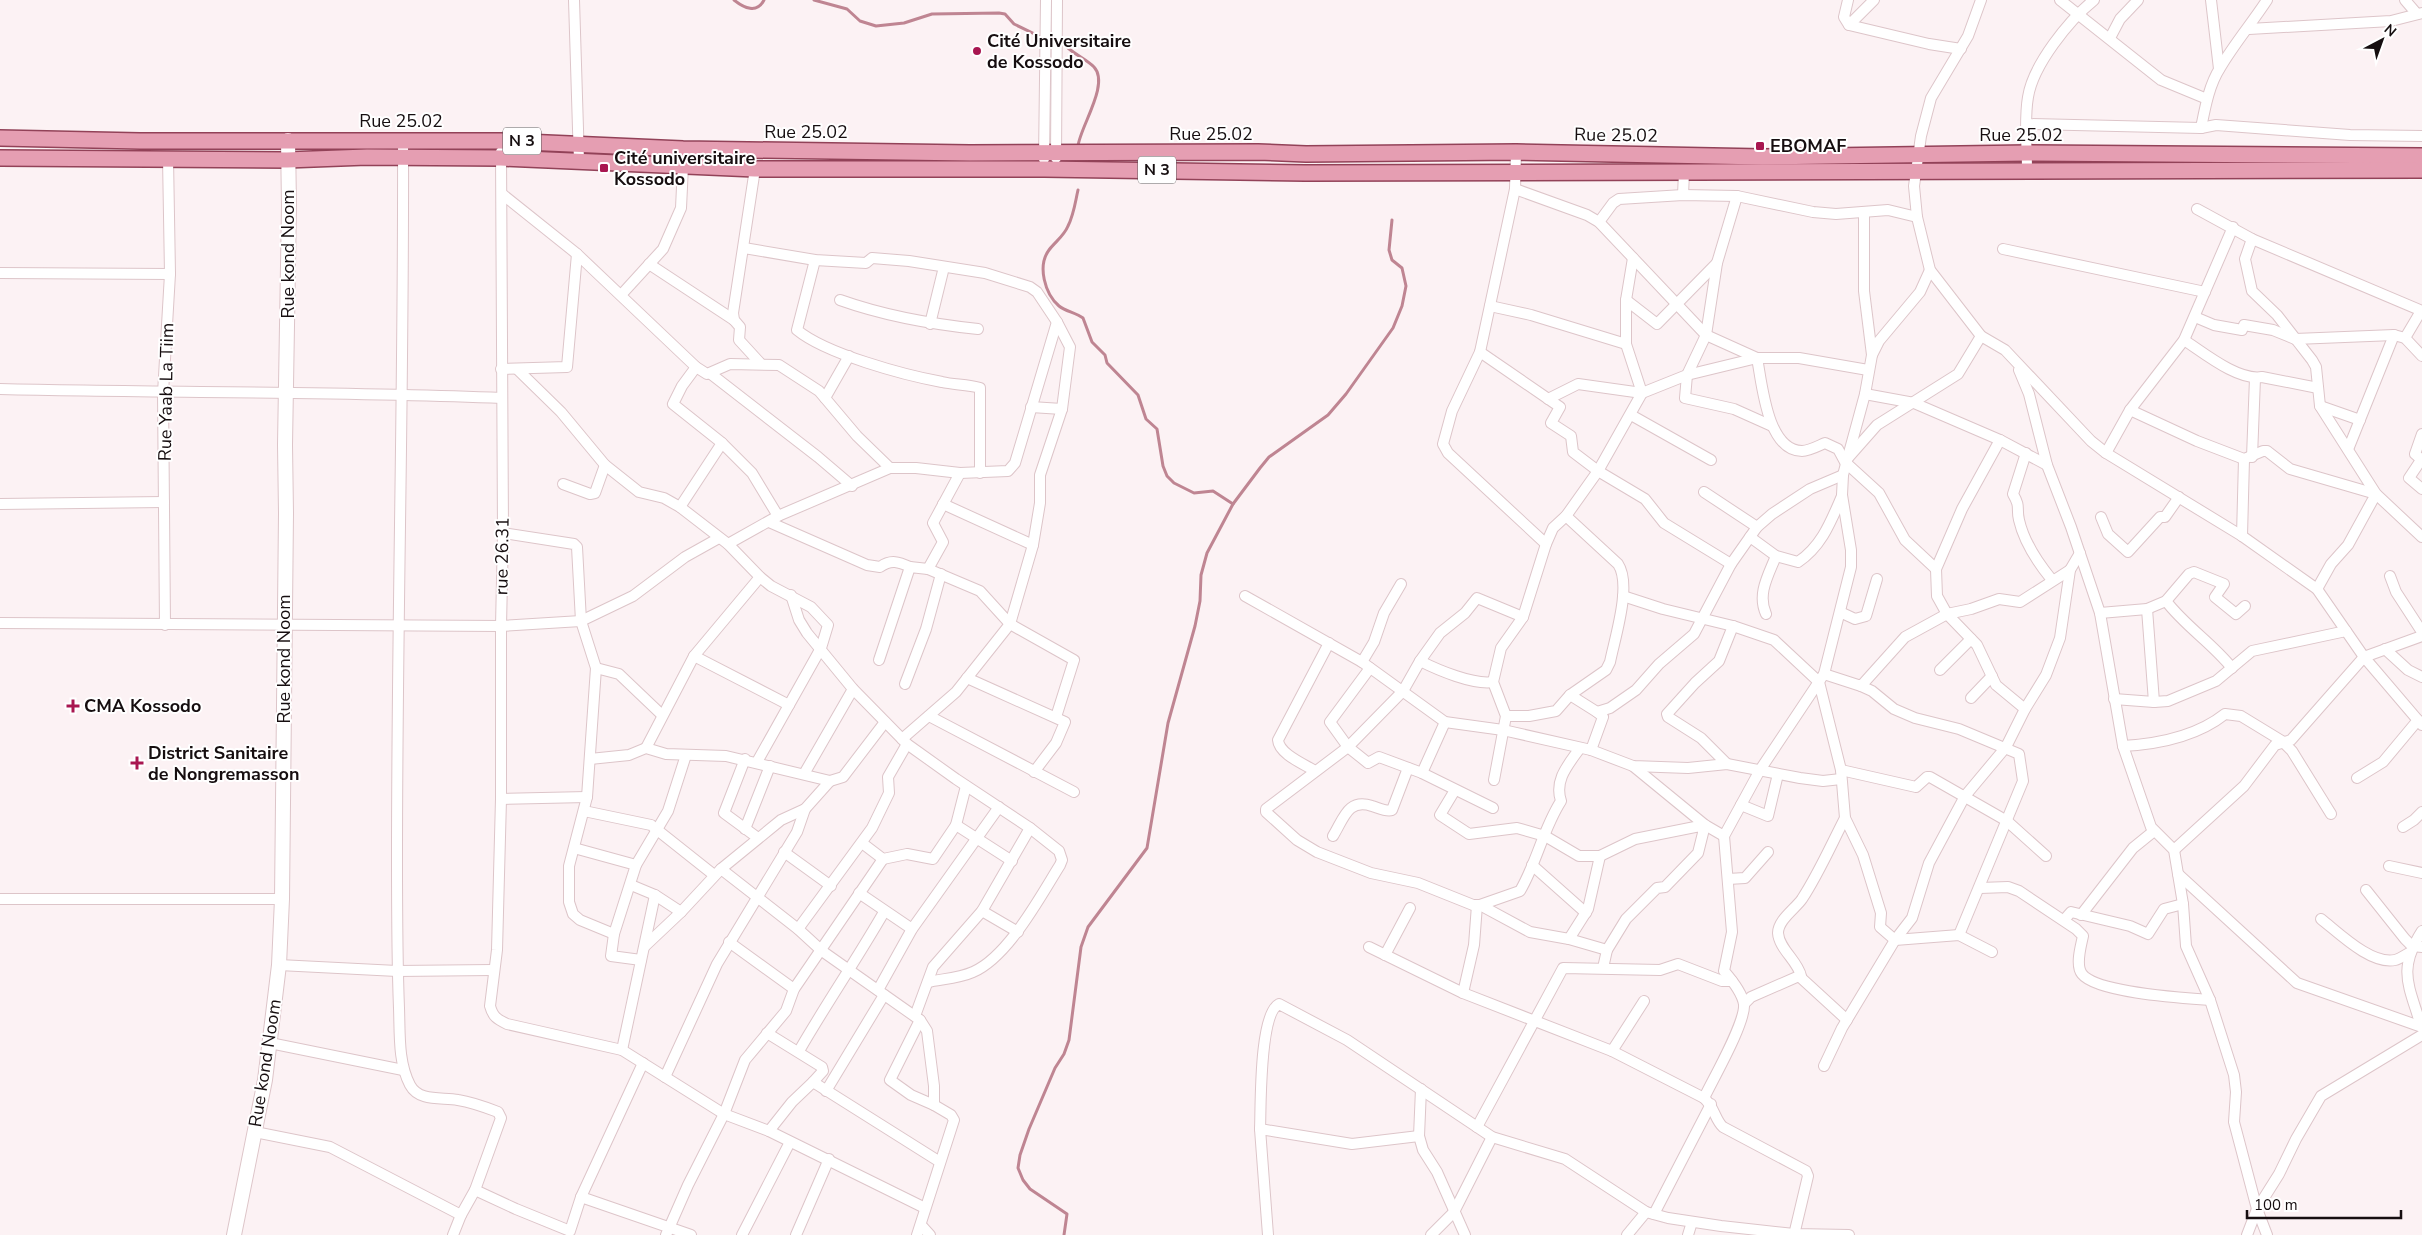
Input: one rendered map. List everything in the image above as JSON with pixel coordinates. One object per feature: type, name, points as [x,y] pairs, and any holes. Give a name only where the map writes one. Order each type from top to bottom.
[{"type":"main road","name":"Rue 25.02","points":[[0,138],[140,141],[403,139],[502,141],[683,149],[1306,154],[1516,152],[1763,157],[2027,153],[2422,156]]},
{"type":"main road","name":"Rue 25.02","points":[[0,158],[287,160],[501,158]]},
{"type":"main road","name":"N 3","points":[[501,158],[755,169],[1050,169],[1514,173],[2422,170]]},
{"type":"street","points":[[574,0],[579,161]]},
{"type":"street","points":[[1046,0],[1050,169]]},
{"type":"street","points":[[1050,152],[1057,0]]},
{"type":"street","points":[[1848,0],[1844,17],[1849,25],[1928,44],[1961,49]]},
{"type":"street","points":[[1849,25],[1874,0]]},
{"type":"street","points":[[1981,0],[1961,49],[1933,92],[1919,155],[1914,186],[1916,217],[1930,270],[1981,336],[2005,350],[2078,429],[2106,454],[2242,536],[2317,589],[2364,656],[2420,722],[2383,762],[2357,778]]},
{"type":"street","points":[[2060,0],[2161,80],[2207,99]]},
{"type":"street","points":[[2027,170],[2027,97],[2033,80],[2055,42],[2077,14],[2094,0]]},
{"type":"street","points":[[2110,38],[2120,19],[2138,0]]},
{"type":"street","points":[[2211,0],[2219,69]]},
{"type":"street","points":[[2201,128],[2207,99],[2219,69],[2249,29],[2267,0]]},
{"type":"street","points":[[2249,29],[2391,21],[2419,14],[2406,0]]},
{"type":"street","points":[[2027,124],[2201,128],[2216,125],[2350,135],[2422,136]]},
{"type":"street","points":[[403,139],[403,394],[397,625],[397,971],[403,1070],[412,1089],[418,1094],[431,1098],[458,1100],[500,1114],[501,1118],[475,1190],[452,1235]]},
{"type":"street","name":"Rue kond Noom","points":[[234,1235],[255,1132],[270,1043],[279,965],[282,899],[289,206],[288,140]]},
{"type":"street","name":"rue 26.31","points":[[502,141],[501,369],[503,532],[501,799],[497,950],[490,1006],[492,1014],[496,1019],[507,1024],[622,1050]]},
{"type":"street","points":[[1516,152],[1515,189],[1480,352],[1452,411],[1442,439],[1444,447],[1494,498],[1546,544]]},
{"type":"street","name":"Rue Yaab La Tiim","points":[[165,625],[163,393],[170,274],[168,158]]},
{"type":"street","points":[[621,295],[663,249],[682,208],[683,166]]},
{"type":"street","points":[[734,320],[733,313],[755,169]]},
{"type":"street","points":[[1683,195],[1684,172]]},
{"type":"street","points":[[1515,189],[1588,215],[1598,222],[1706,335],[1757,358]]},
{"type":"street","points":[[502,194],[577,254],[696,367],[704,373],[711,374],[818,457],[852,486]]},
{"type":"street","points":[[1598,222],[1613,203],[1619,199],[1683,195],[1737,196],[1813,212],[1836,214],[1888,210],[1916,217]]},
{"type":"street","points":[[1737,196],[1717,263],[1706,335],[1687,375],[1685,398],[1734,409],[1772,426]]},
{"type":"street","points":[[2197,209],[2252,238],[2421,311],[2406,338]]},
{"type":"street","points":[[1864,213],[1864,291],[1872,355]]},
{"type":"street","points":[[2106,454],[2130,410],[2184,340],[2233,228]]},
{"type":"street","points":[[2252,238],[2244,258],[2252,291],[2278,315],[2316,367],[2320,406],[2349,448],[2376,494],[2422,537]]},
{"type":"street","points":[[744,248],[814,260],[866,263],[872,258],[882,258],[985,274],[1030,287],[1057,322],[1070,347],[1062,409],[1040,475],[1040,503],[1033,545],[1010,624],[956,692],[905,741],[888,777],[889,793],[872,828],[798,929]]},
{"type":"street","points":[[2003,249],[2205,292]]},
{"type":"street","points":[[501,369],[563,368],[567,365],[577,254]]},
{"type":"street","points":[[1494,780],[1506,716],[1492,682],[1501,648],[1523,617],[1546,544],[1553,528],[1566,516],[1598,471],[1642,393],[1626,344],[1626,300],[1633,258]]},
{"type":"street","points":[[814,260],[797,330],[824,346],[912,376],[980,388],[980,473]]},
{"type":"street","points":[[1626,300],[1656,324],[1717,263]]},
{"type":"street","points":[[649,264],[734,320],[740,327],[739,340],[761,364]]},
{"type":"street","points":[[930,324],[944,267]]},
{"type":"street","points":[[1627,1235],[1650,1213],[1707,1101],[1742,1019],[1744,1004],[1732,981],[1724,971],[1732,932],[1724,836],[1760,770],[1822,678],[1851,567],[1851,550],[1842,495],[1843,475],[1865,394],[1868,370],[1872,355],[1879,341],[1920,292],[1930,270]]},
{"type":"street","points":[[0,273],[170,274]]},
{"type":"street","points":[[840,300],[876,313],[930,324],[978,329]]},
{"type":"street","points":[[1490,306],[1531,315],[1626,344]]},
{"type":"street","points":[[2195,317],[2214,325],[2242,330],[2244,325],[2273,330],[2295,339],[2394,335],[2406,338],[2422,356]]},
{"type":"street","points":[[728,544],[774,519],[890,468],[916,468],[960,474],[1008,471],[1014,463],[1057,322]]},
{"type":"street","points":[[2349,448],[2394,335]]},
{"type":"street","points":[[1845,462],[1877,425],[1958,374],[1981,336]]},
{"type":"street","points":[[2184,340],[2222,365],[2255,378],[2262,377],[2318,388]]},
{"type":"street","points":[[1480,352],[1560,407],[1551,423],[1571,436],[1573,452],[1598,471],[1645,499],[1670,527],[1731,564]]},
{"type":"street","points":[[826,398],[849,356]]},
{"type":"street","points":[[1548,399],[1578,384],[1642,393],[1687,375],[1757,358],[1799,358],[1868,370]]},
{"type":"street","points":[[1757,358],[1772,426],[1779,438],[1791,448],[1802,451],[1825,443],[1838,449],[1845,462],[1879,493],[1902,536],[1936,569]]},
{"type":"street","points":[[2015,362],[2029,394],[2047,465],[2100,613],[2123,746],[2154,831],[2174,850],[2183,904],[2186,946],[2210,1000],[2234,1075],[2236,1092],[2234,1122],[2257,1209],[2267,1235]]},
{"type":"street","points":[[711,374],[730,364],[779,366],[798,376],[826,398],[858,436],[890,468]]},
{"type":"street","points":[[696,367],[677,393],[673,404],[722,443],[757,480],[774,519],[866,565],[880,567],[886,563],[898,562],[910,567],[928,569],[980,591],[1010,624],[1074,660],[1056,717]]},
{"type":"street","points":[[517,369],[550,399],[605,466],[639,492],[664,498],[680,507],[728,544],[771,586],[816,610],[828,625],[820,648],[757,762]]},
{"type":"street","points":[[2242,536],[2255,378]]},
{"type":"street","points":[[0,389],[163,393],[403,394],[502,398]]},
{"type":"street","points":[[1865,394],[1914,403],[2000,440],[2047,465]]},
{"type":"street","points":[[2320,406],[2360,420]]},
{"type":"street","points":[[1031,407],[1062,409]]},
{"type":"street","points":[[2130,410],[2197,441],[2248,458],[2267,451],[2290,469],[2376,494]]},
{"type":"street","points":[[1630,414],[1711,460]]},
{"type":"street","points":[[2422,434],[2415,454],[2422,460],[2409,478],[2422,489]]},
{"type":"street","points":[[2000,440],[1962,509],[1936,569],[1938,596],[1947,614],[1976,645],[1996,685],[2025,709]]},
{"type":"street","points":[[680,507],[722,443]]},
{"type":"street","points":[[2026,453],[2013,494],[2020,506],[2019,519],[2037,562],[2052,580]]},
{"type":"street","points":[[563,484],[590,494],[595,493],[605,466]]},
{"type":"street","points":[[928,569],[943,542],[933,524],[960,474]]},
{"type":"street","points":[[1597,712],[1610,708],[1636,690],[1659,664],[1694,634],[1731,564],[1757,528],[1772,514],[1810,489],[1843,475]]},
{"type":"street","points":[[1704,492],[1757,528]]},
{"type":"street","points":[[2317,589],[2331,564],[2348,545],[2376,494]]},
{"type":"street","points":[[1750,537],[1776,556],[1794,562],[1801,560],[1818,544],[1826,533],[1842,495]]},
{"type":"street","points":[[2100,518],[2108,534],[2128,552],[2160,517],[2165,517],[2179,497]]},
{"type":"street","points":[[0,504],[164,502]]},
{"type":"street","points":[[943,504],[1033,545]]},
{"type":"street","points":[[1506,716],[1529,716],[1556,710],[1570,695],[1609,666],[1625,580],[1618,564],[1566,516]]},
{"type":"street","points":[[503,532],[577,546],[581,621],[596,668],[587,797],[569,866],[569,902],[574,914],[614,934]]},
{"type":"street","points":[[0,623],[501,626],[581,621],[633,596],[672,565],[719,538]]},
{"type":"street","points":[[1824,1066],[1847,1020],[1896,940],[1912,918],[1930,863],[1965,796],[2006,747],[2025,709],[2046,675],[2058,646],[2070,570],[2080,553]]},
{"type":"street","points":[[1766,614],[1762,604],[1763,587],[1776,556]]},
{"type":"street","points":[[879,660],[910,567]]},
{"type":"street","points":[[1861,686],[1904,637],[1947,614],[1971,609],[1999,599],[2020,602],[2070,570]]},
{"type":"street","points":[[2100,613],[2147,609],[2166,600],[2189,574],[2198,573],[2224,584],[2215,597],[2236,614],[2245,606]]},
{"type":"street","points":[[905,684],[926,629],[941,574]]},
{"type":"street","points":[[2390,576],[2396,592],[2422,632]]},
{"type":"street","points":[[646,748],[694,656],[760,577]]},
{"type":"street","points":[[1840,612],[1855,619],[1866,616],[1877,578]]},
{"type":"street","points":[[1401,584],[1384,613],[1366,665],[1330,722],[1348,747],[1368,763],[1378,757],[1422,773],[1493,808]]},
{"type":"street","points":[[791,595],[801,625],[852,689],[885,722],[905,741],[966,786],[1030,828],[1059,851],[1062,860],[1018,932],[995,956],[974,972],[928,982]]},
{"type":"street","points":[[1244,596],[1366,665],[1445,722],[1503,730],[1591,750],[1633,766],[1705,825],[1724,836]]},
{"type":"street","points":[[1623,596],[1663,609],[1733,626],[1777,642],[1822,678],[1861,686],[1872,691],[1894,709],[1908,715],[1960,729],[2019,754],[2023,781],[1959,935]]},
{"type":"street","points":[[1523,617],[1477,598],[1465,613],[1440,633],[1420,661],[1403,692],[1348,747],[1315,770],[1266,810],[1297,840],[1317,852],[1363,870],[1418,883],[1478,905],[1530,932],[1569,939],[1607,950]]},
{"type":"street","points":[[2166,600],[2180,619],[2217,649],[2232,668]]},
{"type":"street","points":[[2147,609],[2154,702]]},
{"type":"street","points":[[1728,764],[1701,738],[1668,718],[1667,714],[1695,683],[1716,665],[1733,626]]},
{"type":"street","points":[[2114,699],[2154,702],[2174,699],[2216,681],[2252,651],[2346,632]]},
{"type":"street","points":[[2174,850],[2244,786],[2271,750],[2282,741],[2291,740],[2364,656],[2422,636]]},
{"type":"street","points":[[1940,670],[1971,640]]},
{"type":"street","points":[[1315,770],[1287,753],[1278,744],[1278,740],[1329,643]]},
{"type":"street","points":[[2384,650],[2408,670],[2422,677]]},
{"type":"street","points":[[694,656],[789,705]]},
{"type":"street","points":[[1420,661],[1451,676],[1486,683],[1492,682]]},
{"type":"street","points":[[596,668],[618,674],[662,715]]},
{"type":"street","points":[[1971,698],[1992,676]]},
{"type":"street","points":[[967,678],[1056,717],[1065,723],[1056,743],[1034,772]]},
{"type":"street","points":[[1822,678],[1841,774],[1844,818],[1863,855],[1881,913],[1880,927],[1896,940],[1959,935],[1992,952]]},
{"type":"street","points":[[804,774],[852,689]]},
{"type":"street","points":[[1570,695],[1603,717],[1591,750]]},
{"type":"street","points":[[2123,746],[2153,744],[2175,739],[2212,724],[2225,714],[2241,716],[2282,741],[2292,750],[2331,814]]},
{"type":"street","points":[[929,716],[1074,792]]},
{"type":"street","points":[[665,1076],[729,942],[797,832],[805,809],[830,781],[843,777],[885,722]]},
{"type":"street","points":[[1422,773],[1445,722]]},
{"type":"street","points":[[590,759],[629,755],[646,748],[666,754],[726,756],[745,759],[830,781]]},
{"type":"street","points":[[1478,905],[1520,890],[1545,836],[1550,819],[1561,801],[1557,790],[1561,776],[1580,748]]},
{"type":"street","points":[[641,960],[611,956],[614,934],[636,865],[668,811],[686,755]]},
{"type":"street","points":[[745,759],[724,813],[758,838]]},
{"type":"street","points":[[1633,766],[1688,768],[1728,764],[1823,781],[1841,774],[1916,787],[1927,777],[1930,777],[2007,822],[2046,856]]},
{"type":"street","points":[[745,829],[770,766]]},
{"type":"street","points":[[1333,836],[1349,809],[1354,805],[1363,803],[1392,810],[1408,768]]},
{"type":"street","points":[[1741,805],[1768,816],[1778,774]]},
{"type":"street","points":[[667,1231],[724,1114],[745,1060],[786,1012],[794,989],[822,951],[883,859],[907,854],[934,859],[956,825],[966,786]]},
{"type":"street","points":[[1455,790],[1440,815],[1469,834],[1517,828],[1545,836],[1579,856],[1600,856],[1636,839],[1705,825]]},
{"type":"street","points":[[501,799],[587,797]]},
{"type":"street","points":[[826,1090],[881,992],[912,929],[999,807]]},
{"type":"street","points":[[646,946],[718,872],[781,820],[805,809]]},
{"type":"street","points":[[584,811],[641,822],[658,830],[757,897],[798,929],[822,951],[918,1018],[927,1030],[934,1086],[934,1105]]},
{"type":"street","points":[[2403,827],[2422,812]]},
{"type":"street","points":[[1844,818],[1820,869],[1802,898],[1779,926],[1778,934],[1800,970],[1801,976],[1847,1020]]},
{"type":"street","points":[[956,825],[1012,860]]},
{"type":"street","points":[[1602,968],[1607,950],[1626,920],[1657,888],[1665,887],[1698,853],[1705,825]]},
{"type":"street","points":[[930,1235],[919,1230],[954,1120],[951,1115],[911,1095],[890,1080],[918,1018],[928,982],[937,961],[982,912],[1030,828]]},
{"type":"street","points":[[2081,915],[2133,848],[2154,831]]},
{"type":"street","points":[[862,843],[883,859]]},
{"type":"street","points":[[574,848],[636,865]]},
{"type":"street","points":[[784,852],[830,886]]},
{"type":"street","points":[[1728,879],[1745,878],[1768,852]]},
{"type":"street","points":[[1569,939],[1586,913],[1600,856]]},
{"type":"street","points":[[1532,865],[1586,913]]},
{"type":"street","points":[[2389,866],[2422,873]]},
{"type":"street","points":[[2178,874],[2297,983],[2422,1029]]},
{"type":"street","points":[[631,885],[655,895],[681,912]]},
{"type":"street","points":[[1980,888],[2008,887],[2019,891],[2064,920],[2083,936],[2079,968],[2085,976],[2116,989],[2131,992],[2210,1000]]},
{"type":"street","points":[[2366,890],[2404,939],[2414,948]]},
{"type":"street","points":[[859,893],[884,912],[912,929]]},
{"type":"street","points":[[655,895],[646,946],[641,960],[622,1050],[724,1114],[769,1131],[829,1159],[925,1208]]},
{"type":"street","points":[[0,899],[282,899]]},
{"type":"street","points":[[2064,920],[2070,912],[2130,926],[2148,934],[2164,910],[2183,904]]},
{"type":"street","points":[[1463,993],[1474,945],[1478,905]]},
{"type":"street","points":[[1385,955],[1410,908]]},
{"type":"street","points":[[799,1051],[884,912]]},
{"type":"street","points":[[982,912],[1018,932]]},
{"type":"street","points":[[2321,919],[2345,939],[2376,959],[2396,960],[2414,948]]},
{"type":"street","points":[[2422,931],[2406,971],[2422,1029]]},
{"type":"street","points":[[729,942],[794,989]]},
{"type":"street","points":[[1369,947],[1463,993],[1612,1051],[1707,1101],[1719,1123],[1723,1126],[1806,1170],[1807,1179],[1794,1234]]},
{"type":"street","points":[[1477,1127],[1563,968],[1660,970],[1678,964],[1722,981],[1732,981]]},
{"type":"street","points":[[279,965],[397,971],[493,970]]},
{"type":"street","points":[[1744,1004],[1751,997],[1801,976]]},
{"type":"street","points":[[1612,1051],[1644,1001]]},
{"type":"street","points":[[1268,1235],[1260,1129],[1264,1040],[1273,1008],[1279,1004],[1347,1040],[1492,1138],[1565,1159],[1650,1213],[1692,1222],[1794,1234],[1849,1235]]},
{"type":"street","points":[[2247,1235],[2257,1209],[2279,1174],[2296,1139],[2321,1096],[2422,1029]]},
{"type":"street","points":[[767,1034],[799,1051],[822,1067],[823,1071],[792,1102],[769,1131]]},
{"type":"street","points":[[270,1043],[403,1070]]},
{"type":"street","points":[[475,1190],[571,1233],[581,1197],[643,1063]]},
{"type":"street","points":[[814,1082],[940,1162]]},
{"type":"street","points":[[1421,1089],[1418,1136],[1423,1150],[1437,1172],[1465,1235]]},
{"type":"street","points":[[1260,1129],[1357,1144],[1418,1136]]},
{"type":"street","points":[[255,1132],[330,1147],[461,1215]]},
{"type":"street","points":[[1431,1235],[1454,1212],[1492,1138]]},
{"type":"street","points":[[742,1235],[790,1142]]},
{"type":"street","points":[[796,1235],[829,1159]]},
{"type":"street","points":[[581,1197],[667,1231],[691,1235]]},
{"type":"street","points":[[1688,1235],[1692,1222]]},
{"type":"waterway","points":[[734,0],[750,8],[758,7],[764,0]]},
{"type":"waterway","points":[[814,0],[847,9],[860,21],[876,26],[904,23],[932,14],[999,13],[1005,14],[1014,24],[1043,38]]},
{"type":"waterway","points":[[1068,48],[1091,64],[1098,74],[1099,84],[1093,106],[1078,146]]},
{"type":"waterway","points":[[1078,190],[1070,222],[1062,236],[1045,257],[1044,280],[1050,294],[1059,306],[1083,318],[1092,342],[1105,355],[1107,363],[1138,395],[1146,419],[1157,429],[1163,466],[1167,476],[1174,483],[1194,493],[1213,491],[1233,504]]},
{"type":"waterway","points":[[1064,1235],[1067,1214],[1030,1189],[1023,1180],[1018,1168],[1020,1155],[1029,1129],[1069,1040],[1081,947],[1088,927],[1147,848],[1168,723],[1195,626],[1200,601],[1201,575],[1207,553],[1233,504],[1269,457],[1328,415],[1346,394],[1393,328],[1402,306],[1406,286],[1402,268],[1392,260],[1389,250],[1392,220]]},
{"type":"place","name":"Cité Universitaire de Kossodo","points":[[977,51]]},
{"type":"place","name":"EBOMAF","points":[[1760,146]]},
{"type":"place","name":"Cité universitaire Kossodo","points":[[604,168]]},
{"type":"place","name":"CMA Kossodo","points":[[73,706]]},
{"type":"place","name":"District Sanitaire de Nongremasson","points":[[137,763]]}]
